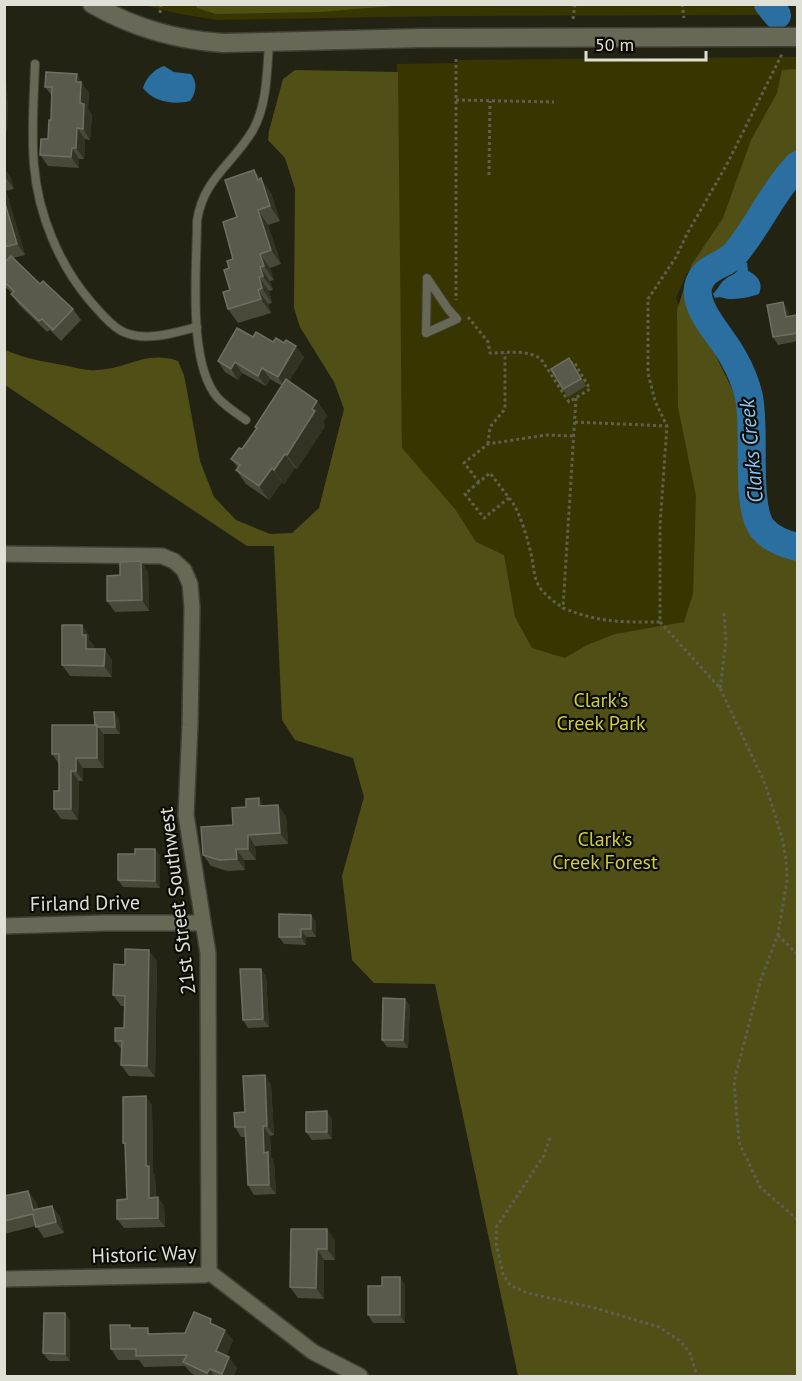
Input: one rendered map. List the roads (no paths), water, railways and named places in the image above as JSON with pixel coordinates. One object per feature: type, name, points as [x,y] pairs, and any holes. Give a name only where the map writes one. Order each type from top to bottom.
[{"type":"street","points":[[92,4],[138,27],[167,36],[195,41],[798,37]]},
{"type":"street","name":"21st Street Southwest","points":[[4,554],[162,556],[180,565],[190,584],[192,608],[190,725],[186,814],[208,954],[210,997],[209,1272]]},
{"type":"street","name":"Firland Drive","points":[[4,926],[203,923]]},
{"type":"street","name":"Historic Way","points":[[4,1279],[205,1275],[209,1272],[313,1352],[360,1377]]},
{"type":"lane","points":[[246,420],[228,408],[216,395],[205,374],[197,327],[197,221],[199,207],[209,184],[241,148],[254,129],[262,106],[269,42]]},
{"type":"lane","points":[[35,64],[34,164],[38,190],[56,247],[71,274],[102,314],[129,334],[146,336],[168,334],[197,327]]},
{"type":"lane","points":[[427,278],[457,319],[426,333],[427,278]]},
{"type":"water","points":[[164,66],[174,72],[191,74],[195,81],[195,88],[190,101],[177,103],[164,101],[152,97],[143,88],[151,74]]},
{"type":"water","points":[[743,261],[747,263],[748,271],[759,280],[761,286],[759,294],[737,299],[715,298],[713,294],[722,282],[736,273]]},
{"type":"waterway","name":"Clarks Creek","points":[[768,4],[777,15]]},
{"type":"waterway","name":"Clarks Creek","points":[[798,165],[780,187],[734,255],[708,271],[700,280],[698,287],[698,296],[705,315],[737,364],[748,392],[751,411],[752,485],[757,517],[762,528],[769,535],[783,543],[798,547]]},
{"type":"park label","name":"Clark's Creek Park","points":[[601,712]]},
{"type":"park label","name":"Clark's Creek Forest","points":[[605,850]]}]
